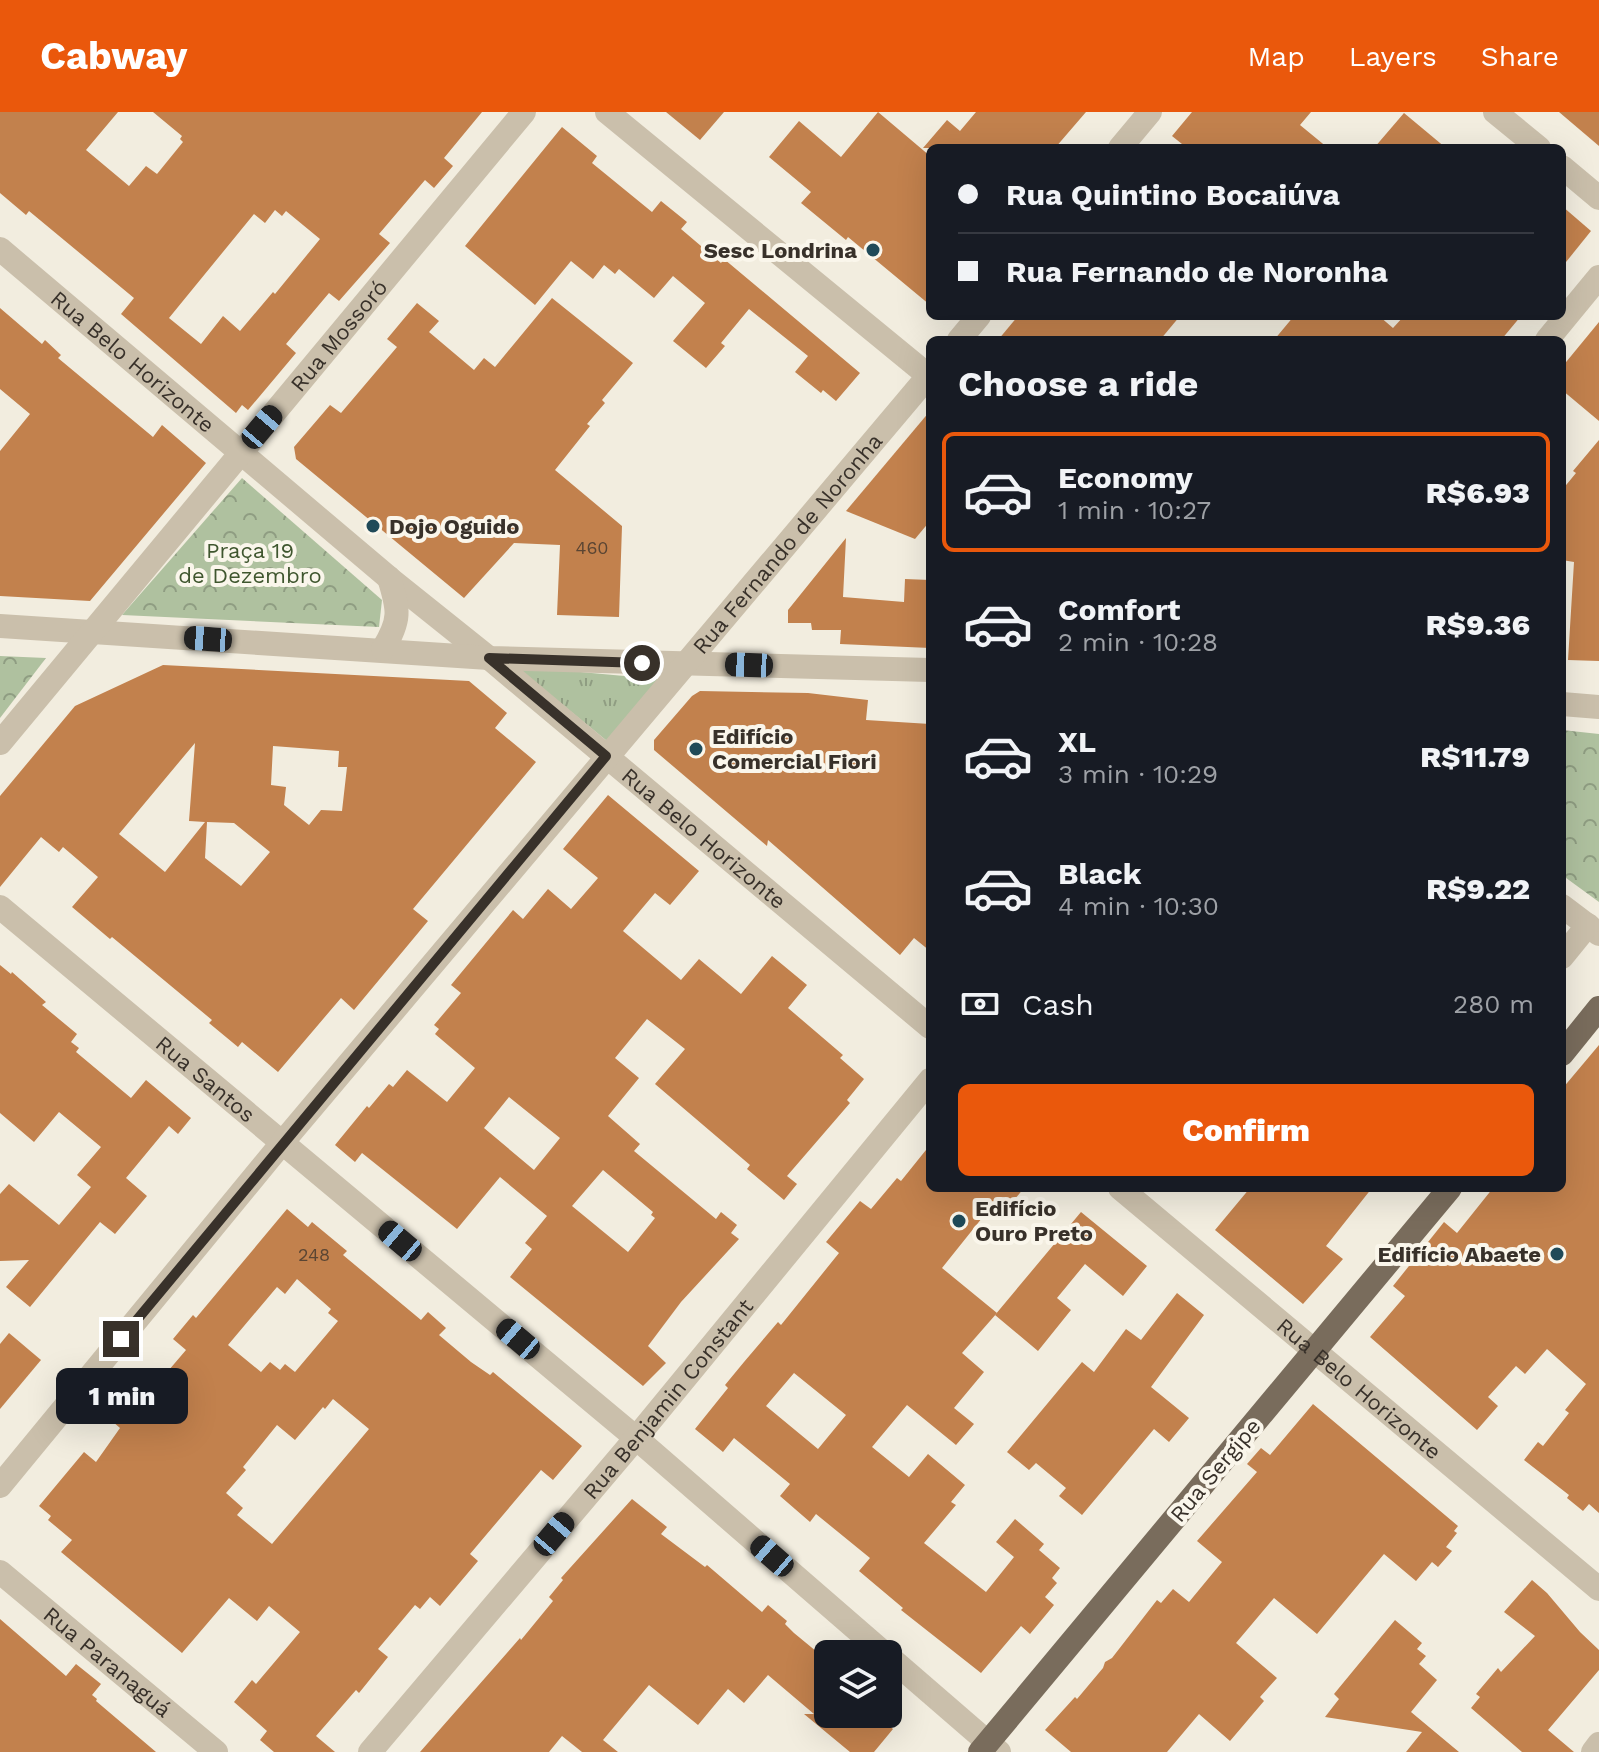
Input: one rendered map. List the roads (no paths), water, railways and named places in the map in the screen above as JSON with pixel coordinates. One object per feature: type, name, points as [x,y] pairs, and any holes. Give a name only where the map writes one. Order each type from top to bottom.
[{"type":"main road","points":[[1566,1045],[1599,1008]]},
{"type":"main road","name":"Rua Sergipe","points":[[989,1749],[1447,1192]]},
{"type":"street","name":"Rua Mossoró","points":[[0,743],[524,112]]},
{"type":"street","points":[[607,112],[926,373]]},
{"type":"street","points":[[1123,144],[1150,112]]},
{"type":"street","points":[[1495,112],[1534,144]]},
{"type":"street","points":[[1566,170],[1599,198]]},
{"type":"street","name":"Rua Belo Horizonte","points":[[0,249],[389,578],[926,1024]]},
{"type":"street","points":[[1566,317],[1599,277]]},
{"type":"street","points":[[962,336],[976,320]]},
{"type":"street","points":[[1550,336],[1564,320]]},
{"type":"street","name":"Rua Fernando de Noronha","points":[[0,1486],[606,756],[689,663],[926,381]]},
{"type":"street","points":[[383,649],[397,622],[398,610],[389,578]]},
{"type":"street","points":[[0,626],[489,658],[926,670]]},
{"type":"street","points":[[1566,704],[1599,707]]},
{"type":"street","name":"Rua Santos","points":[[0,907],[636,1438],[870,1640]]},
{"type":"street","points":[[1566,909],[1593,930],[1566,954]]},
{"type":"street","name":"Rua Benjamin Constant","points":[[370,1752],[636,1438],[926,1085]]},
{"type":"street","name":"Rua Belo Horizonte","points":[[1125,1192],[1599,1589]]},
{"type":"street","name":"Rua Paranaguá","points":[[0,1572],[216,1752]]},
{"type":"street","name":"Rua Santos","points":[[902,1669],[989,1749]]},
{"type":"street","points":[[1593,1752],[1599,1744]]},
{"type":"place","name":"Sesc Londrina","points":[[873,250]]},
{"type":"place","name":"Dojo Oguido","points":[[373,526]]},
{"type":"place","name":"Edifício Comercial Fiori","points":[[696,749]]},
{"type":"place","name":"Edifício Ouro Preto","points":[[959,1221]]},
{"type":"place","name":"Edifício Abaete","points":[[1557,1254]]},
{"type":"park label","name":"Praça 19 de Dezembro","points":[[250,562]]}]
